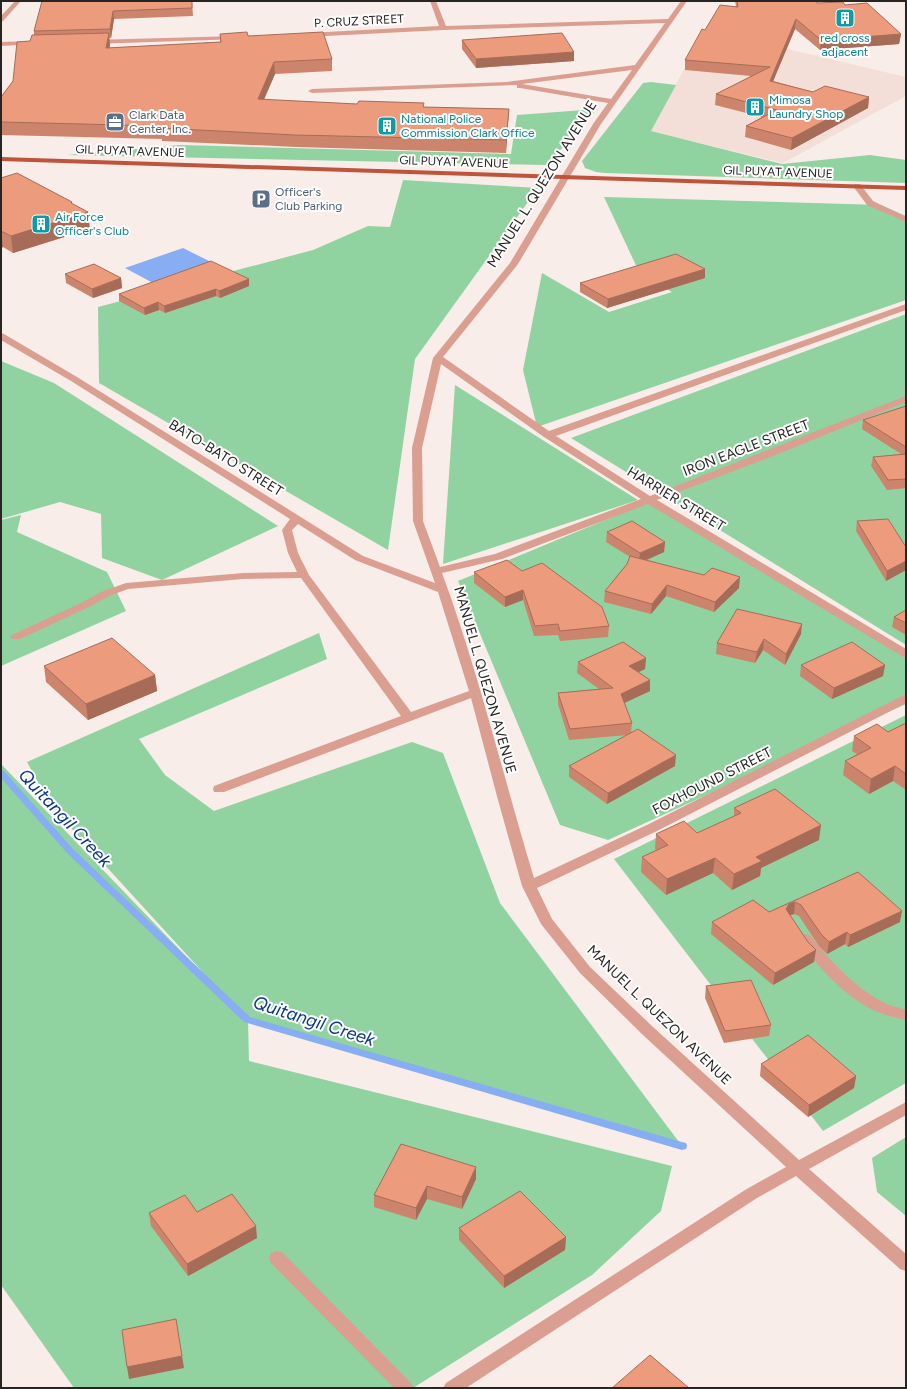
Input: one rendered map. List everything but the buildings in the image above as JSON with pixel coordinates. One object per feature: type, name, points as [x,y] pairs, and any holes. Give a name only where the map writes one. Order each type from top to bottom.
[{"type":"main road","name":"GIL PUYAT AVENUE","points":[[1,159],[906,188]]},
{"type":"street","points":[[1,20],[18,1]]},
{"type":"street","points":[[433,1],[443,28]]},
{"type":"street","name":"MANUEL L. QUEZON AVENUE","points":[[684,1],[597,124],[514,264],[438,358],[417,448],[418,521],[435,572],[443,590],[476,693],[502,793],[529,886],[546,921],[585,970],[797,1168],[906,1264]]},
{"type":"street","name":"P. CRUZ STREET","points":[[296,35],[443,28],[670,21]]},
{"type":"street","points":[[86,42],[242,38]]},
{"type":"street","points":[[1,44],[40,43]]},
{"type":"street","points":[[312,91],[507,84],[638,67]]},
{"type":"street","points":[[507,84],[613,102]]},
{"type":"street","points":[[857,186],[870,203],[906,220]]},
{"type":"street","points":[[548,436],[906,307]]},
{"type":"street","name":"BATO-BATO STREET","points":[[1,336],[74,379],[359,558],[443,590]]},
{"type":"street","name":"HARRIER STREET","points":[[438,358],[548,436],[650,500],[906,654]]},
{"type":"street","name":"IRON EAGLE STREET","points":[[435,572],[498,557],[650,500],[906,399]]},
{"type":"street","points":[[296,518],[287,530],[293,553],[304,575],[408,717]]},
{"type":"street","points":[[16,637],[85,605],[105,594],[126,586],[243,576],[304,575]]},
{"type":"street","points":[[219,789],[408,717],[476,693]]},
{"type":"street","name":"FOXHOUND STREET","points":[[529,886],[652,828],[906,698]]},
{"type":"street","points":[[797,926],[813,950],[840,978],[877,1006],[906,1015]]},
{"type":"street","points":[[452,1388],[751,1194],[906,1108]]},
{"type":"street","points":[[278,1258],[405,1388]]},
{"type":"shaded area","points":[[715,13],[798,21],[783,48],[906,77],[906,96],[783,163],[650,131]]},
{"type":"green space","points":[[651,82],[676,85],[651,131],[782,164],[870,155],[906,160],[906,183],[605,173],[596,172],[585,168],[582,161],[643,83]]},
{"type":"green space","points":[[597,109],[547,165],[67,155],[180,145],[511,154],[517,115]]},
{"type":"green space","points":[[403,180],[538,188],[415,359],[388,550],[99,383],[98,307],[313,250],[368,226],[390,227]]},
{"type":"green space","points":[[604,197],[881,205],[906,216],[906,300],[537,427],[523,370],[542,273],[609,312],[672,292],[640,274]]},
{"type":"green space","points":[[906,314],[906,645],[571,438]]},
{"type":"green space","points":[[1,361],[54,383],[278,526],[162,580],[102,558],[101,514],[60,502],[1,519]]},
{"type":"green space","points":[[455,385],[638,500],[443,564]]},
{"type":"green space","points":[[651,501],[906,656],[906,704],[608,840],[560,825],[458,581]]},
{"type":"green space","points":[[21,515],[17,532],[107,572],[126,611],[1,666],[1,520]]},
{"type":"green space","points":[[319,633],[327,659],[139,739],[165,775],[214,811],[412,742],[443,753],[500,903],[682,1146],[248,1020],[249,1061],[672,1166],[661,1211],[592,1275],[413,1388],[74,1388],[1,1285],[1,764],[230,1002],[50,805],[27,762]]},
{"type":"green space","points":[[906,715],[906,1083],[823,1131],[614,859]]},
{"type":"green space","points":[[906,1137],[906,1216],[877,1192],[872,1158]]},
{"type":"water","points":[[183,248],[211,262],[153,283],[125,268]]},
{"type":"waterway","name":"Quitangil Creek","points":[[1,773],[70,851],[247,1020],[682,1146]]},
{"type":"place","name":"red cross adjacent","points":[[845,18]]},
{"type":"place","name":"Mimosa Laundry Shop","points":[[755,107]]},
{"type":"place","name":"Clark Data Center, Inc.","points":[[115,122]]},
{"type":"place","name":"National Police Commission Clark Office","points":[[387,126]]},
{"type":"place","name":"Officer's Club Parking","points":[[261,199]]},
{"type":"place","name":"Air Force Officer's Club","points":[[41,224]]}]
